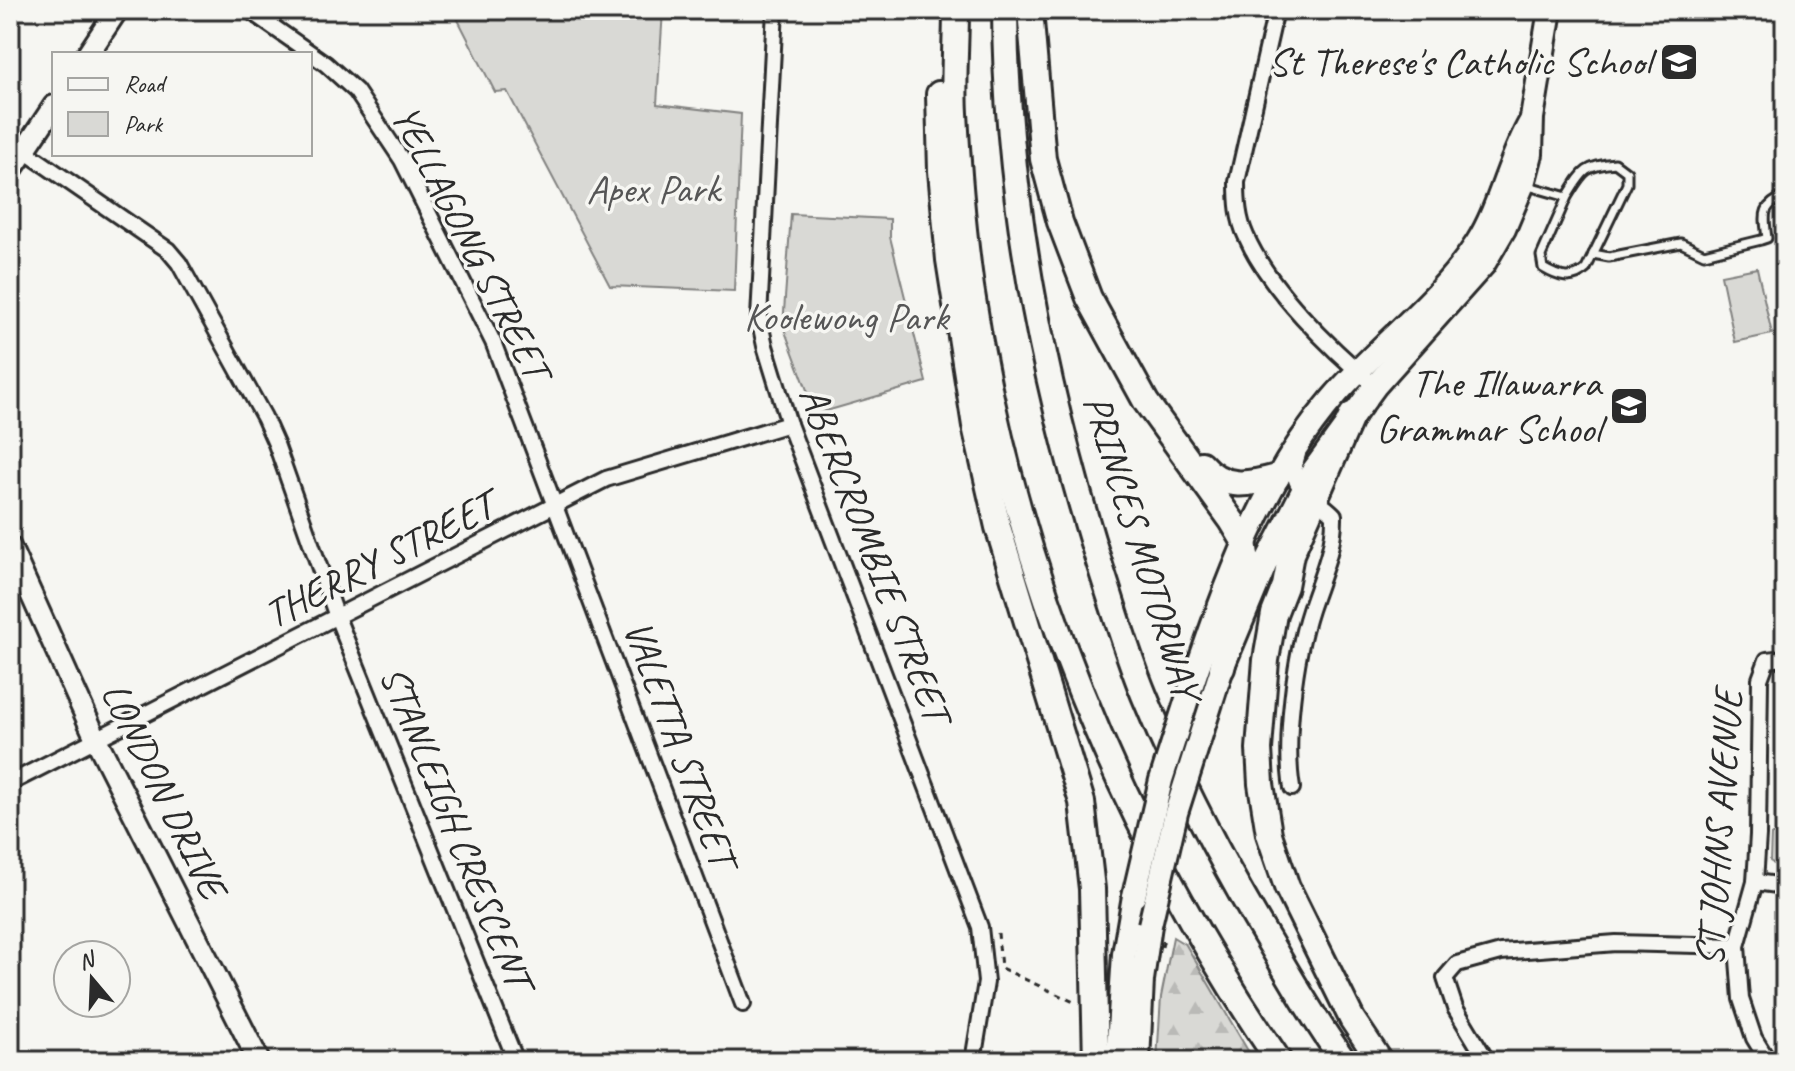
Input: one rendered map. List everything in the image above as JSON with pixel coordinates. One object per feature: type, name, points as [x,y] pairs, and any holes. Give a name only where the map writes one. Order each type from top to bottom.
[{"type":"highway","points":[[941,10],[941,171],[957,323],[975,426],[998,527],[1082,802],[1092,889],[1096,1061]]},
{"type":"highway","points":[[956,10],[955,111],[971,285],[988,385],[1036,573],[1070,665],[1135,817],[1231,991],[1279,1061]]},
{"type":"highway","name":"PRINCES MOTORWAY","points":[[1005,10],[1006,75],[1013,158],[1045,359],[1084,514],[1128,652],[1145,698],[1226,869],[1344,1061]]},
{"type":"highway","points":[[1030,10],[1038,124],[1051,190],[1089,298],[1146,402],[1244,541],[1247,563],[1222,668]]},
{"type":"highway","points":[[1117,349],[1181,441],[1205,469],[1219,480],[1235,485],[1277,477]]},
{"type":"highway","points":[[1352,415],[1309,495],[1285,586],[1274,614],[1261,704],[1259,749],[1269,834],[1287,887],[1352,1019],[1380,1061]]},
{"type":"main road","points":[[1352,415],[1483,265],[1504,229],[1523,184],[1531,154],[1532,118],[1550,10]]},
{"type":"main road","points":[[1117,1061],[1124,954],[1134,896],[1165,767],[1244,541],[1277,477],[1331,400],[1437,291],[1473,248],[1499,198],[1514,150],[1532,118]]},
{"type":"main road","points":[[1138,1061],[1142,980],[1150,925],[1176,813],[1222,668],[1265,565],[1309,495]]},
{"type":"street","points":[[89,52],[117,10]]},
{"type":"street","name":"YELLAGONG STREET","points":[[249,10],[309,52]]},
{"type":"street","name":"ABERCROMBIE STREET","points":[[775,10],[759,318],[789,424],[980,927],[986,962],[985,994],[973,1061]]},
{"type":"street","points":[[1276,10],[1237,182],[1237,207],[1245,234],[1261,267],[1307,320],[1375,386]]},
{"type":"street","name":"YELLAGONG STREET","points":[[312,54],[356,91],[402,160],[493,342],[556,504]]},
{"type":"street","points":[[10,172],[17,146],[52,108]]},
{"type":"street","name":"STANLEIGH CRESCENT","points":[[17,146],[168,250],[179,263],[264,417],[337,617],[516,1061]]},
{"type":"street","name":"THERRY STREET","points":[[10,783],[606,479],[789,424]]},
{"type":"street","points":[[1292,788],[1290,749],[1299,648],[1322,579],[1334,529],[1334,515],[1294,478],[1294,466],[1303,438]]},
{"type":"street","name":"VALETTA STREET","points":[[556,504],[743,1004]]},
{"type":"street","name":"LONDON DRIVE","points":[[10,547],[97,741],[259,1061]]},
{"type":"street","name":"ST JOHNS AVENUE","points":[[1768,1061],[1754,1038],[1741,999],[1737,946],[1755,882],[1760,679],[1767,660],[1785,658]]},
{"type":"street","points":[[1755,882],[1785,886]]},
{"type":"street","points":[[1487,1061],[1455,1008],[1445,978],[1457,964],[1501,952],[1616,943],[1737,946]]},
{"type":"lane","points":[[1615,163],[1627,172],[1627,184],[1586,269],[1578,276],[1559,277],[1543,268],[1541,256],[1567,197],[1580,176],[1592,165],[1615,163]]},
{"type":"lane","points":[[1523,184],[1567,197]]},
{"type":"lane","points":[[1593,254],[1609,257],[1681,243],[1704,254],[1761,240],[1767,238],[1764,213],[1771,202],[1785,196]]},
{"type":"path","points":[[998,933],[1001,968],[1083,1006]]},
{"type":"green space","name":"Apex Park","points":[[453,10],[663,10],[657,104],[741,114],[734,291],[610,286],[507,91],[495,92]]},
{"type":"green space","name":"Koolewong Park","points":[[791,214],[890,219],[890,237],[926,382],[816,414],[783,326]]},
{"type":"green space","points":[[1785,225],[1785,290],[1775,250],[1779,227]]},
{"type":"green space","points":[[1757,268],[1772,334],[1735,342],[1721,275]]},
{"type":"green space","points":[[1771,835],[1785,835],[1785,869],[1770,861]]},
{"type":"green space","points":[[1173,937],[1186,945],[1254,1061],[1157,1061],[1161,997]]},
{"type":"place","name":"St Therese's Catholic School","points":[[1679,62]]},
{"type":"place","name":"The Illawarra Grammar School","points":[[1629,406]]}]
